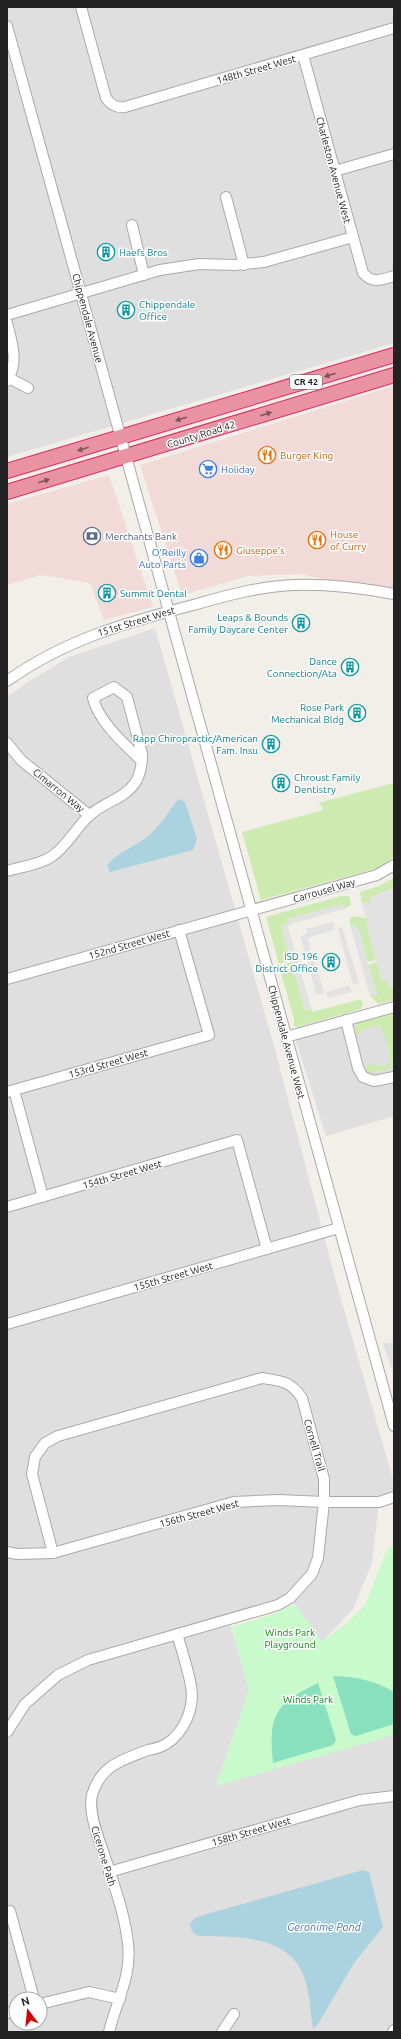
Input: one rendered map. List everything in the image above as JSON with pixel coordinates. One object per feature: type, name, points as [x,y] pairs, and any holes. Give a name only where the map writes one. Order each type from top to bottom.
[{"type":"highway","name":"County Road 42","points":[[7,471],[394,357]]},
{"type":"highway","points":[[336,393],[346,377],[354,371],[394,357]]},
{"type":"highway","name":"County Road 42","points":[[7,492],[394,375]]},
{"type":"street","name":"148th Street West","points":[[81,7],[106,98],[110,104],[117,108],[394,28]]},
{"type":"street","name":"Chippendale Avenue","points":[[7,26],[10,52],[81,294],[168,611]]},
{"type":"street","name":"Charleston Avenue West","points":[[303,55],[363,273],[368,279],[377,282],[394,276]]},
{"type":"street","points":[[335,171],[394,154]]},
{"type":"street","points":[[226,197],[244,264]]},
{"type":"street","points":[[132,225],[144,275]]},
{"type":"street","points":[[7,315],[144,275],[185,265],[244,264],[280,259],[353,237]]},
{"type":"street","points":[[7,323],[14,356],[13,367],[8,380],[28,388]]},
{"type":"street","name":"151st Street West","points":[[7,681],[38,660],[75,642],[113,627],[239,593],[294,585],[356,587],[394,594]]},
{"type":"street","name":"Chippendale Avenue West","points":[[168,611],[394,1426]]},
{"type":"street","points":[[90,815],[130,789],[138,776],[142,761],[141,746],[127,697],[114,687],[93,698],[95,708],[123,743],[142,761]]},
{"type":"street","name":"Cimarron Way","points":[[7,743],[21,760],[90,815],[52,857],[7,871]]},
{"type":"street","name":"Carrousel Way","points":[[251,911],[378,875],[394,865]]},
{"type":"street","name":"152nd Street West","points":[[7,979],[251,911]]},
{"type":"street","name":"153rd Street West","points":[[11,1091],[209,1035],[179,930]]},
{"type":"street","points":[[286,1037],[394,1007]]},
{"type":"street","points":[[346,1020],[358,1068],[363,1077],[374,1081],[394,1076]]},
{"type":"street","points":[[11,1091],[43,1197]]},
{"type":"street","name":"154th Street West","points":[[7,1207],[237,1140],[267,1249]]},
{"type":"street","name":"155th Street West","points":[[7,1324],[339,1228]]},
{"type":"street","name":"Cornell Trail","points":[[7,1732],[25,1704],[58,1675],[88,1660],[278,1604],[290,1598],[312,1574],[318,1558],[324,1502],[324,1473],[302,1398],[295,1388],[285,1381],[262,1378],[58,1436],[45,1443],[35,1457],[32,1474],[53,1553]]},
{"type":"street","name":"156th Street West","points":[[7,1552],[17,1554],[53,1553],[234,1502],[279,1500],[379,1502],[394,1498]]},
{"type":"street","name":"Cicerone Path","points":[[109,2032],[127,1974],[129,1951],[125,1929],[94,1822],[92,1797],[95,1785],[103,1773],[119,1761],[165,1744],[178,1733],[187,1719],[191,1704],[192,1687],[177,1634]]},
{"type":"street","name":"158th Street West","points":[[109,1872],[360,1800],[394,1796]]},
{"type":"street","points":[[10,1911],[32,1991]]},
{"type":"street","points":[[48,2002],[89,1992],[120,1999]]},
{"type":"street","points":[[222,2032],[234,2014]]},
{"type":"shaded area","points":[[7,7],[394,7],[394,343],[7,457]]},
{"type":"shaded area","points":[[394,386],[394,588],[362,588],[301,574],[248,576],[182,595],[140,465]]},
{"type":"shaded area","points":[[109,475],[153,607],[104,620],[90,583],[41,575],[7,585],[7,504]]},
{"type":"shaded area","points":[[155,628],[276,1053],[335,1278],[394,1483],[394,1497],[379,1502],[372,1563],[353,1609],[322,1642],[290,1598],[229,1619],[249,1690],[216,1785],[394,1734],[394,2032],[7,2032],[7,697],[28,682],[69,657]]},
{"type":"shaded area","points":[[394,887],[394,986],[390,987],[387,981],[382,981],[366,923],[371,919],[366,918],[362,904],[370,903],[371,897]]},
{"type":"shaded area","points":[[343,904],[344,909],[291,924],[288,927],[311,1008],[305,1010],[281,927],[288,925],[287,919]]},
{"type":"shaded area","points":[[333,922],[334,930],[308,938],[311,950],[305,952],[300,936],[307,934],[306,929]]},
{"type":"shaded area","points":[[350,925],[358,928],[377,994],[370,996]]},
{"type":"shaded area","points":[[342,927],[359,983],[353,985],[338,929]]},
{"type":"shaded area","points":[[315,961],[324,993],[316,995],[308,962]]},
{"type":"shaded area","points":[[349,986],[352,992],[328,998],[326,992]]},
{"type":"shaded area","points":[[394,1007],[394,1116],[326,1136],[294,1035]]},
{"type":"shaded area","points":[[383,1343],[394,1343],[394,1374],[386,1353]]},
{"type":"green space","points":[[394,783],[394,856],[386,864],[375,869],[261,900],[242,832],[323,810],[322,806],[318,803]]},
{"type":"green space","points":[[394,878],[394,887],[370,903],[362,904],[360,892],[379,886]]},
{"type":"green space","points":[[341,896],[349,896],[351,905],[344,909],[343,904],[281,927],[291,960],[279,964],[266,917]]},
{"type":"green space","points":[[354,916],[371,919],[366,923],[376,960],[368,962],[358,928],[350,925],[350,918]]},
{"type":"green space","points":[[291,962],[305,1010],[311,1008],[312,1012],[358,1000],[361,1000],[363,1004],[361,1009],[298,1027],[294,1026],[294,1019],[279,966]]},
{"type":"green space","points":[[377,962],[382,981],[387,981],[390,987],[394,986],[394,1000],[378,1004],[370,996],[377,994],[368,965]]},
{"type":"green space","points":[[394,1011],[394,1062],[391,1063],[393,1068],[373,1073],[367,1072],[365,1066],[388,1064],[389,1054],[386,1039],[379,1025],[362,1030],[362,1033],[355,1035],[356,1021]]},
{"type":"green space","name":"Winds Park","points":[[394,1546],[394,1735],[216,1786],[249,1690],[232,1627],[274,1614],[295,1604],[322,1642],[347,1623],[365,1605],[385,1554],[388,1548]]},
{"type":"green space","points":[[333,1676],[365,1680],[394,1692],[394,1724],[356,1736],[351,1734]]},
{"type":"green space","points":[[318,1683],[336,1740],[333,1745],[273,1763],[272,1733],[274,1722],[278,1713],[292,1698]]},
{"type":"water","points":[[178,799],[185,802],[197,839],[193,850],[110,872],[107,865],[111,860],[143,840],[152,832],[164,819]]},
{"type":"water","name":"Geronime Pond","points":[[363,1870],[369,1872],[383,1927],[354,1963],[318,2024],[313,2029],[308,1994],[303,1974],[295,1961],[285,1951],[259,1940],[200,1936],[194,1933],[191,1929],[190,1924],[195,1918]]},
{"type":"place","name":"Haefs Bros","points":[[106,252]]},
{"type":"place","name":"Chippendale Office","points":[[126,310]]},
{"type":"place","name":"Burger King","points":[[267,455]]},
{"type":"place","name":"Holiday","points":[[208,469]]},
{"type":"place","name":"Merchants Bank","points":[[92,536]]},
{"type":"place","name":"House of Curry","points":[[317,540]]},
{"type":"place","name":"Giuseppe's","points":[[223,550]]},
{"type":"place","name":"O'Reilly Auto Parts","points":[[199,558]]},
{"type":"place","name":"Summit Dental","points":[[107,593]]},
{"type":"place","name":"Leaps & Bounds Family Daycare Center","points":[[301,623]]},
{"type":"place","name":"Dance Connection/Ata","points":[[350,667]]},
{"type":"place","name":"Rose Park Mechanical Bldg","points":[[357,713]]},
{"type":"place","name":"Rapp Chiropractic/American Fam. Insu","points":[[271,744]]},
{"type":"place","name":"Chroust Family Dentistry","points":[[281,783]]},
{"type":"place","name":"ISD 196 District Office","points":[[331,962]]},
{"type":"park label","name":"Winds Park Playground","points":[[290,1638]]}]
